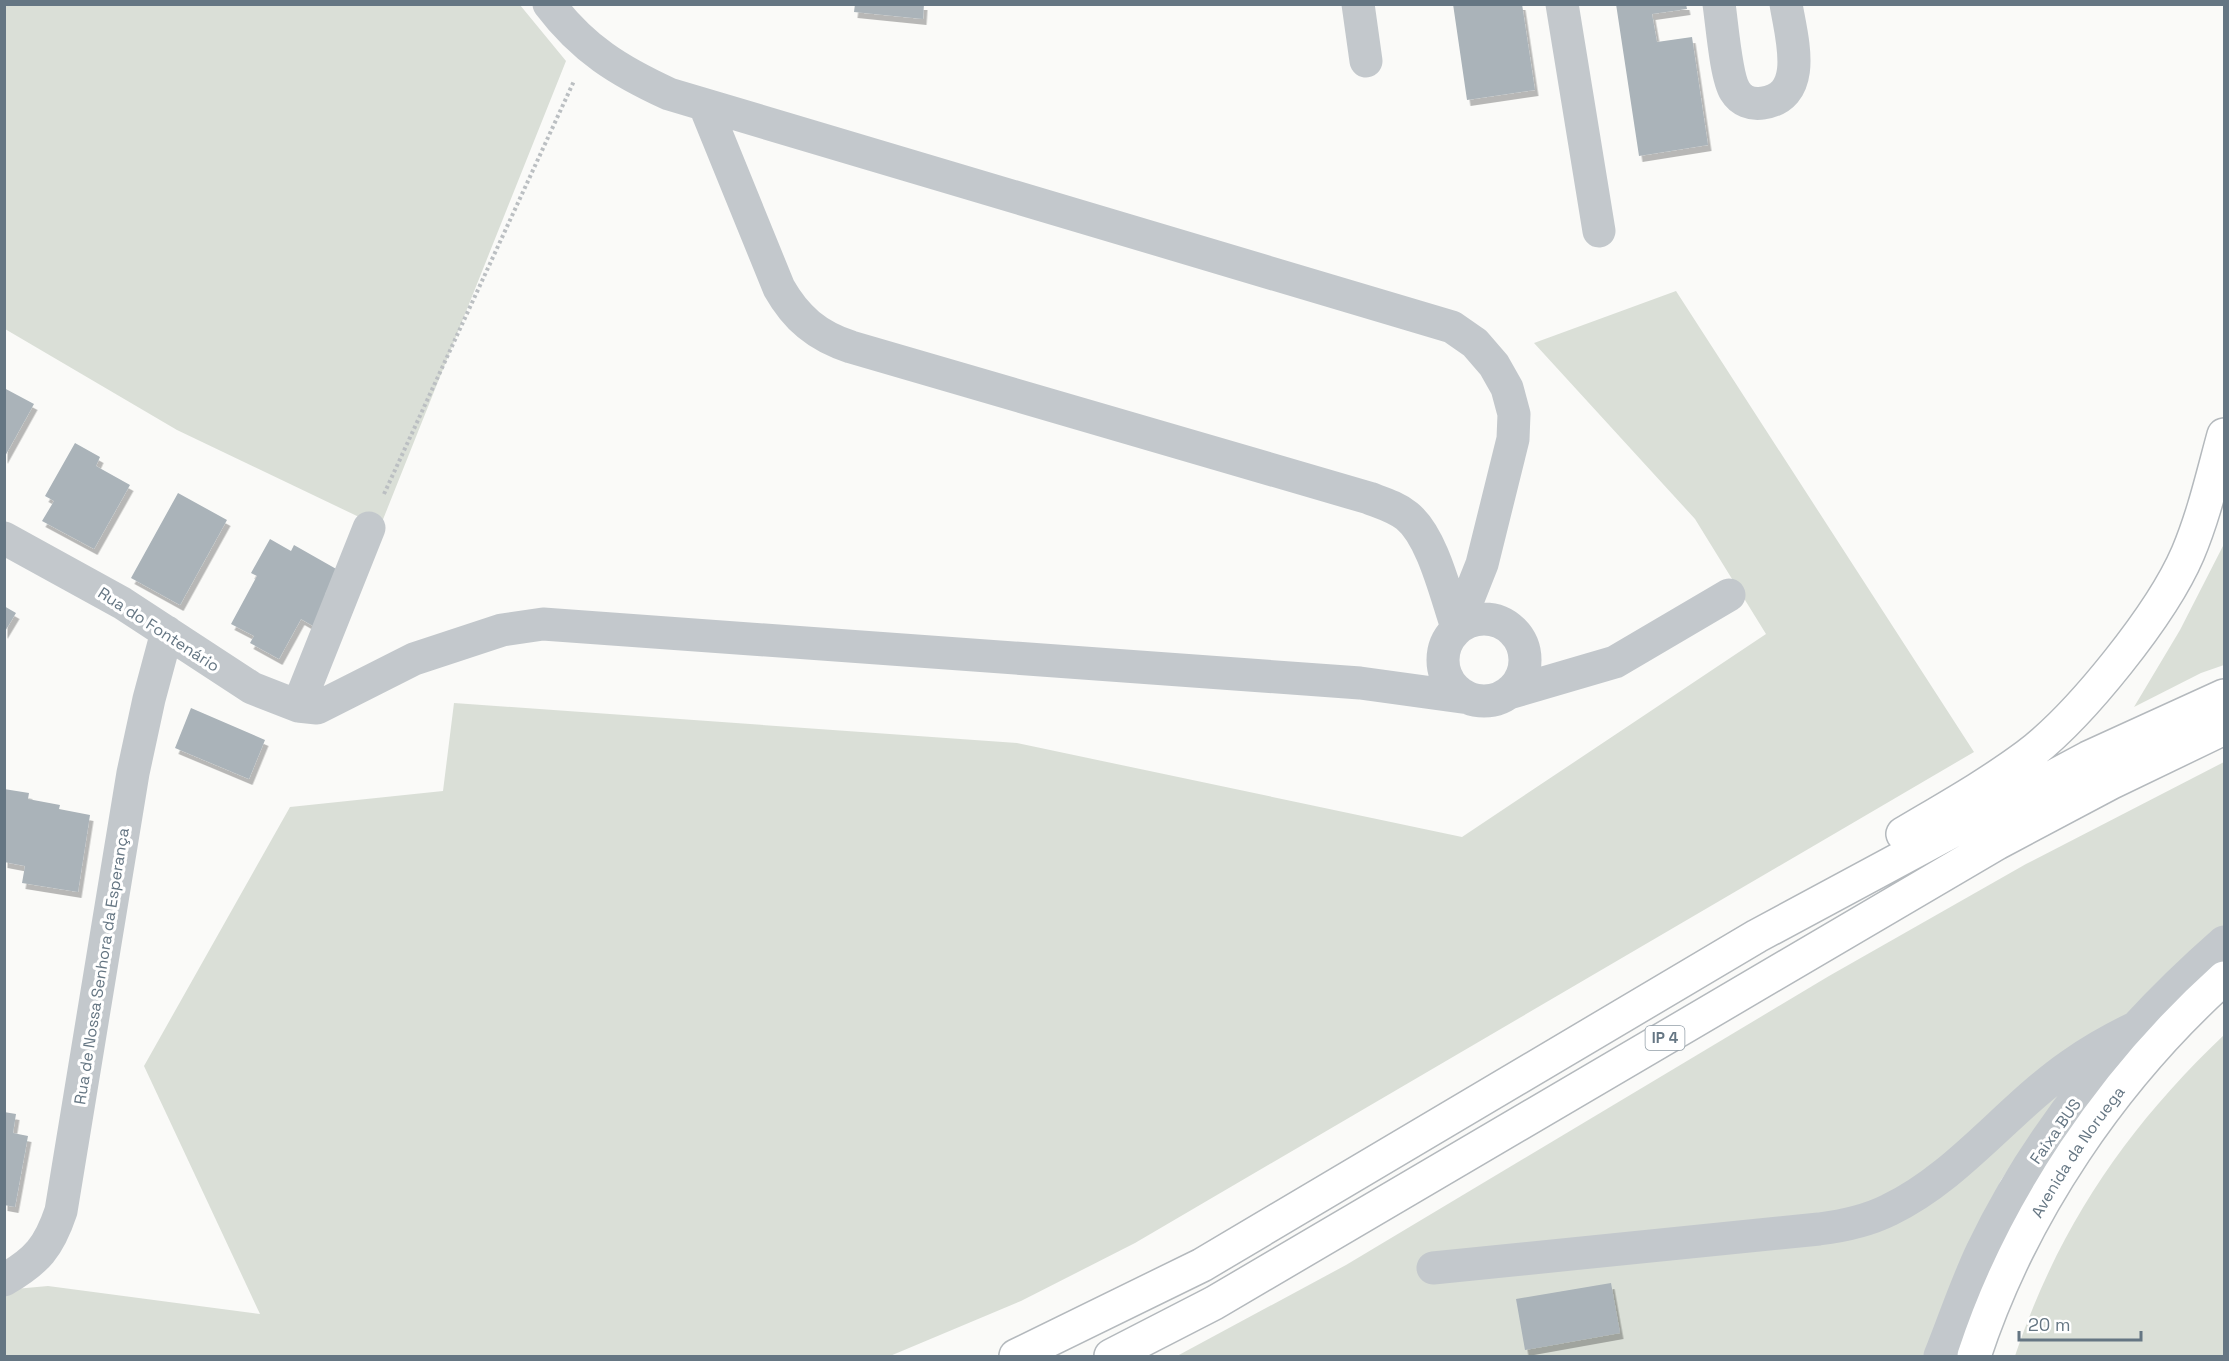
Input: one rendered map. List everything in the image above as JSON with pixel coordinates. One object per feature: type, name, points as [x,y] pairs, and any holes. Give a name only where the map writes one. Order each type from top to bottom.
[{"type":"main road","points":[[1757,936],[1833,877],[2003,774],[2029,754],[2074,712],[2150,618],[2187,555],[2201,518],[2224,435]]},
{"type":"main road","name":"IP 4","points":[[1016,1356],[1202,1265],[1757,936],[2088,758],[2224,696]]},
{"type":"main road","name":"IP 4","points":[[1111,1356],[1234,1291],[1997,843],[2110,783],[2224,728]]},
{"type":"main road","name":"Avenida da Noruega","points":[[1974,1356],[2012,1262],[2046,1195],[2134,1074],[2213,989]]},
{"type":"street","points":[[549,4],[590,48],[624,74],[669,94],[1452,327],[1475,343],[1494,365],[1507,388],[1514,414],[1513,439],[1482,564],[1450,639],[1443,666],[1447,679],[1456,691],[1469,698]]},
{"type":"street","points":[[1358,4],[1366,61]]},
{"type":"street","points":[[1562,4],[1599,231]]},
{"type":"street","points":[[1719,4],[1734,91],[1745,101],[1756,104],[1777,100],[1788,90],[1794,77],[1786,4]]},
{"type":"street","points":[[705,106],[779,288],[797,315],[809,327],[835,342],[851,347],[1369,498],[1397,510],[1408,517],[1423,536],[1450,639]]},
{"type":"street","points":[[308,707],[369,528]]},
{"type":"street","name":"Rua do Fontenário","points":[[4,538],[100,590],[236,679],[274,698],[308,707]]},
{"type":"street","points":[[1482,564],[1493,599],[1515,635],[1524,671],[1509,693]]},
{"type":"street","points":[[308,707],[414,659],[502,630],[543,624],[1360,683],[1483,701],[1497,700],[1509,693],[1596,669],[1634,653],[1729,595]]},
{"type":"street","points":[[1360,683],[1393,677],[1482,618],[1515,635],[1555,666],[1577,673]]},
{"type":"street","name":"Rua de Nossa Senhora da Esperança","points":[[4,1280],[41,1254],[54,1233],[61,1211],[133,773],[148,699],[167,632]]},
{"type":"street","name":"Faixa BUS","points":[[1940,1356],[1982,1251],[2021,1180],[2070,1107],[2139,1024],[2184,977],[2224,942]]},
{"type":"street","points":[[1433,1268],[1819,1229],[1867,1220],[1910,1199],[2070,1066],[2139,1024],[2213,989]]},
{"type":"path","points":[[369,528],[590,48]]},
{"type":"shaded area","points":[[5,5],[520,5],[566,61],[380,527],[177,430],[5,329]]},
{"type":"shaded area","points":[[1676,291],[1974,752],[1135,1243],[1021,1301],[890,1356],[5,1356],[4,1290],[48,1286],[260,1314],[144,1066],[290,807],[443,791],[454,703],[1017,743],[1462,837],[1766,634],[1695,519],[1534,343]]},
{"type":"shaded area","points":[[2224,544],[2224,665],[2201,673],[2134,707],[2180,630]]},
{"type":"shaded area","points":[[2224,762],[2224,930],[2065,1090],[2001,1180],[1966,1255],[1927,1356],[1177,1356],[1346,1265],[1829,976],[2026,864]]},
{"type":"shaded area","points":[[2224,1035],[2224,1356],[2015,1356],[2032,1309],[2052,1265],[2099,1182],[2156,1106]]},
{"type":"building","points":[[855,4],[924,4],[923,19],[854,12]]},
{"type":"building","points":[[1453,4],[1522,4],[1535,90],[1467,100]]},
{"type":"building","points":[[1616,4],[1686,4],[1687,9],[1652,14],[1657,42],[1692,37],[1708,145],[1639,156]]},
{"type":"building","points":[[4,388],[34,404],[4,458]]},
{"type":"building","points":[[75,443],[100,457],[96,466],[130,485],[94,549],[42,521],[54,501],[45,496]]},
{"type":"building","points":[[178,493],[227,520],[180,605],[131,578]]},
{"type":"building","points":[[270,539],[291,551],[294,545],[338,570],[325,594],[329,596],[313,626],[301,619],[279,659],[250,643],[254,636],[231,624],[257,576],[251,573]]},
{"type":"building","points":[[4,606],[16,613],[4,633]]},
{"type":"building","points":[[191,708],[265,740],[249,779],[175,748]]},
{"type":"building","points":[[4,789],[29,793],[28,799],[60,805],[59,809],[90,815],[78,892],[22,883],[25,866],[4,862]]},
{"type":"building","points":[[4,1112],[16,1114],[13,1133],[28,1136],[15,1207],[4,1205]]},
{"type":"building","points":[[1611,1283],[1620,1333],[1525,1350],[1516,1299]]}]
